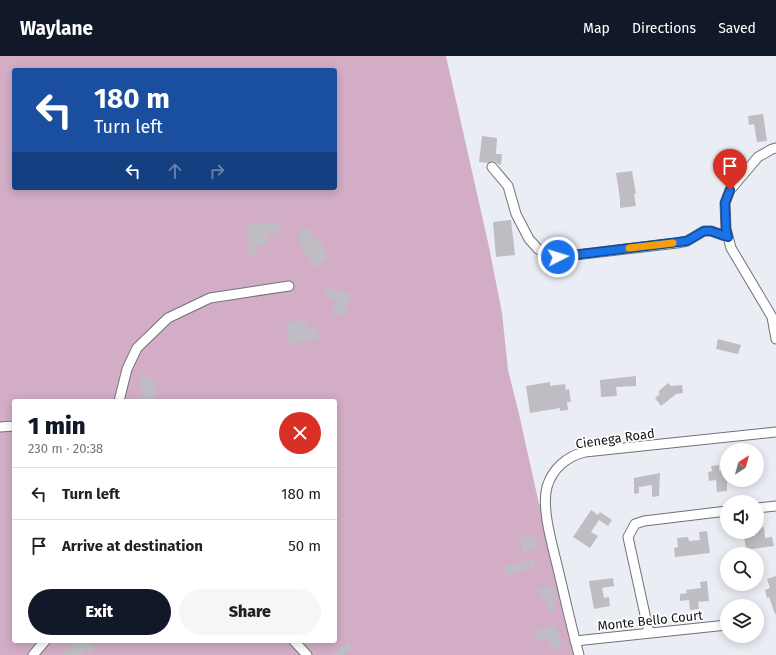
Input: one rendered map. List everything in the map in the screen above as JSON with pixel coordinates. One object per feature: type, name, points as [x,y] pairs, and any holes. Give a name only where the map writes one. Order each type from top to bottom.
[{"type":"street","points":[[776,148],[758,157],[730,190],[725,203],[726,229],[731,248],[772,316],[776,339]]},
{"type":"street","points":[[492,167],[508,186],[516,214],[529,239],[538,249],[547,254],[558,257],[676,243],[687,241],[704,231],[711,231],[728,237]]},
{"type":"street","points":[[120,399],[127,369],[137,348],[168,318],[210,298],[289,286]]},
{"type":"street","points":[[0,427],[12,426]]},
{"type":"street","name":"Cienega Road","points":[[579,655],[552,544],[546,508],[547,486],[557,469],[570,457],[586,452],[776,432]]},
{"type":"street","points":[[764,507],[776,506]]},
{"type":"street","points":[[649,634],[628,537],[635,524],[720,512]]},
{"type":"street","name":"Monte Bello Court","points":[[575,641],[720,626]]},
{"type":"street","points":[[33,655],[43,643]]},
{"type":"street","points":[[296,643],[307,655]]},
{"type":"shaded area","points":[[0,56],[446,56],[489,247],[502,313],[508,370],[539,504],[549,513],[575,655],[0,655]]},
{"type":"building","points":[[763,114],[767,141],[757,142],[754,124],[749,125],[748,116]]},
{"type":"building","points":[[482,136],[497,138],[496,154],[502,154],[501,165],[494,161],[488,163],[479,162]]},
{"type":"building","points":[[632,171],[636,194],[634,194],[636,206],[620,208],[616,173]]},
{"type":"building","points":[[511,220],[515,255],[496,257],[493,222]]},
{"type":"building","points":[[279,222],[280,233],[267,234],[268,244],[257,245],[258,254],[249,255],[247,224]]},
{"type":"building","points":[[300,228],[312,229],[311,234],[316,240],[318,238],[326,249],[324,252],[329,257],[316,268],[300,246]]},
{"type":"building","points":[[326,288],[350,294],[345,316],[332,313],[335,299],[324,297]]},
{"type":"building","points":[[304,320],[304,324],[307,323],[308,328],[317,327],[319,339],[289,344],[286,323]]},
{"type":"building","points":[[718,339],[741,345],[738,354],[716,349]]},
{"type":"building","points":[[142,376],[150,377],[156,384],[154,399],[142,399],[144,391],[138,384]]},
{"type":"building","points":[[636,376],[636,386],[616,387],[617,396],[601,397],[600,380]]},
{"type":"building","points":[[550,382],[550,386],[565,384],[566,390],[569,389],[571,402],[567,402],[568,410],[560,411],[560,408],[530,413],[526,386]]},
{"type":"building","points":[[668,383],[671,386],[682,385],[683,393],[676,394],[661,406],[655,398],[660,394],[658,392]]},
{"type":"building","points":[[719,465],[720,487],[727,487],[727,491],[717,492],[716,480],[709,481],[708,472],[712,471],[711,466]]},
{"type":"building","points":[[660,473],[659,496],[652,497],[652,485],[639,487],[639,493],[634,494],[634,478]]},
{"type":"building","points":[[591,510],[598,515],[600,512],[612,520],[608,526],[599,520],[591,532],[598,536],[590,548],[573,537]]},
{"type":"building","points":[[764,527],[765,538],[772,537],[774,546],[764,547],[746,547],[744,539],[764,539]]},
{"type":"building","points":[[707,531],[710,553],[675,557],[674,548],[678,547],[677,538],[688,537],[689,541],[700,540],[699,532]]},
{"type":"building","points":[[535,535],[537,549],[523,552],[520,538]]},
{"type":"building","points":[[530,559],[535,561],[533,568],[525,565],[526,571],[506,575],[505,565],[529,561]]},
{"type":"building","points":[[776,576],[775,614],[769,597],[767,598],[765,590],[770,588],[767,579]]},
{"type":"building","points":[[613,578],[614,586],[602,588],[604,598],[609,597],[610,606],[594,609],[589,581]]},
{"type":"building","points":[[707,581],[709,601],[698,602],[699,609],[690,610],[689,600],[680,601],[680,594],[687,593],[686,590],[701,588],[700,582]]},
{"type":"building","points":[[553,585],[557,599],[554,600],[556,610],[548,612],[545,597],[541,598],[538,589]]},
{"type":"building","points":[[556,625],[562,648],[552,650],[549,639],[537,642],[534,631]]},
{"type":"building","points":[[348,642],[352,649],[344,655],[332,655]]},
{"type":"building","points":[[73,643],[90,643],[95,648],[90,654],[86,650],[82,655],[62,655]]},
{"type":"slow traffic","points":[[629,248],[673,243]]},
{"type":"route","points":[[558,257],[687,241],[704,231],[711,231],[728,237],[726,229],[725,203],[730,190]]}]
